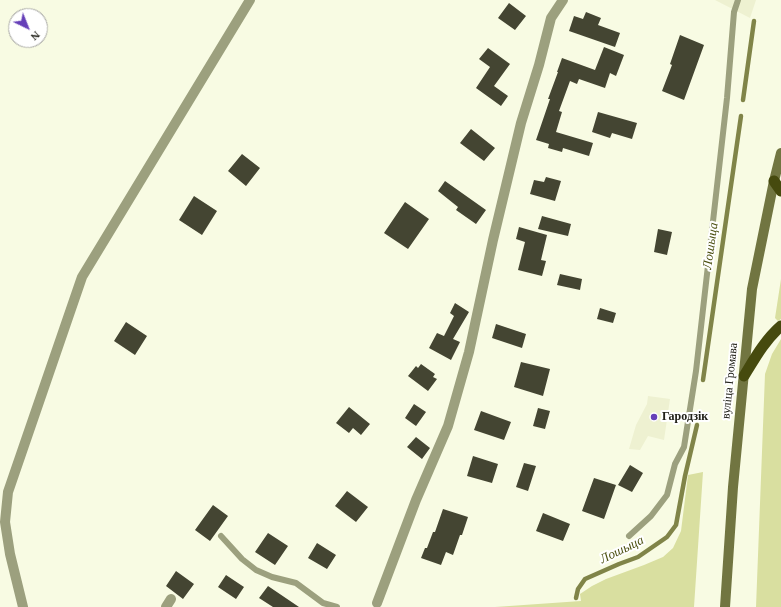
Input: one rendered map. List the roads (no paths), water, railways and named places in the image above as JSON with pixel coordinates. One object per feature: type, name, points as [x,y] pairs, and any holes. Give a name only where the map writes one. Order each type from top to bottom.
[{"type":"highway","points":[[778,182],[781,191]]},
{"type":"highway","points":[[744,376],[760,350],[774,332],[781,326]]},
{"type":"main road","name":"вуліца Громава","points":[[725,607],[733,487],[752,289],[778,182],[780,157]]},
{"type":"street","points":[[23,607],[10,554],[5,522],[8,492],[82,277],[250,0]]},
{"type":"street","points":[[374,605],[416,500],[448,426],[469,352],[493,240],[521,123],[539,65],[551,18],[563,0]]},
{"type":"lane","points":[[629,536],[651,516],[667,495],[675,464],[684,447],[696,371],[727,98],[734,12],[738,0]]},
{"type":"lane","points":[[221,536],[242,559],[256,570],[272,577],[296,583],[323,603],[337,607]]},
{"type":"waterway","name":"Лошыца","points":[[743,100],[754,21]]},
{"type":"waterway","name":"Лошыца","points":[[703,380],[741,116]]},
{"type":"waterway","name":"Лошыца","points":[[576,598],[578,589],[585,579],[638,557],[667,537],[676,525],[685,476],[697,425]]},
{"type":"place","name":"Гародзік","points":[[654,417]]}]
